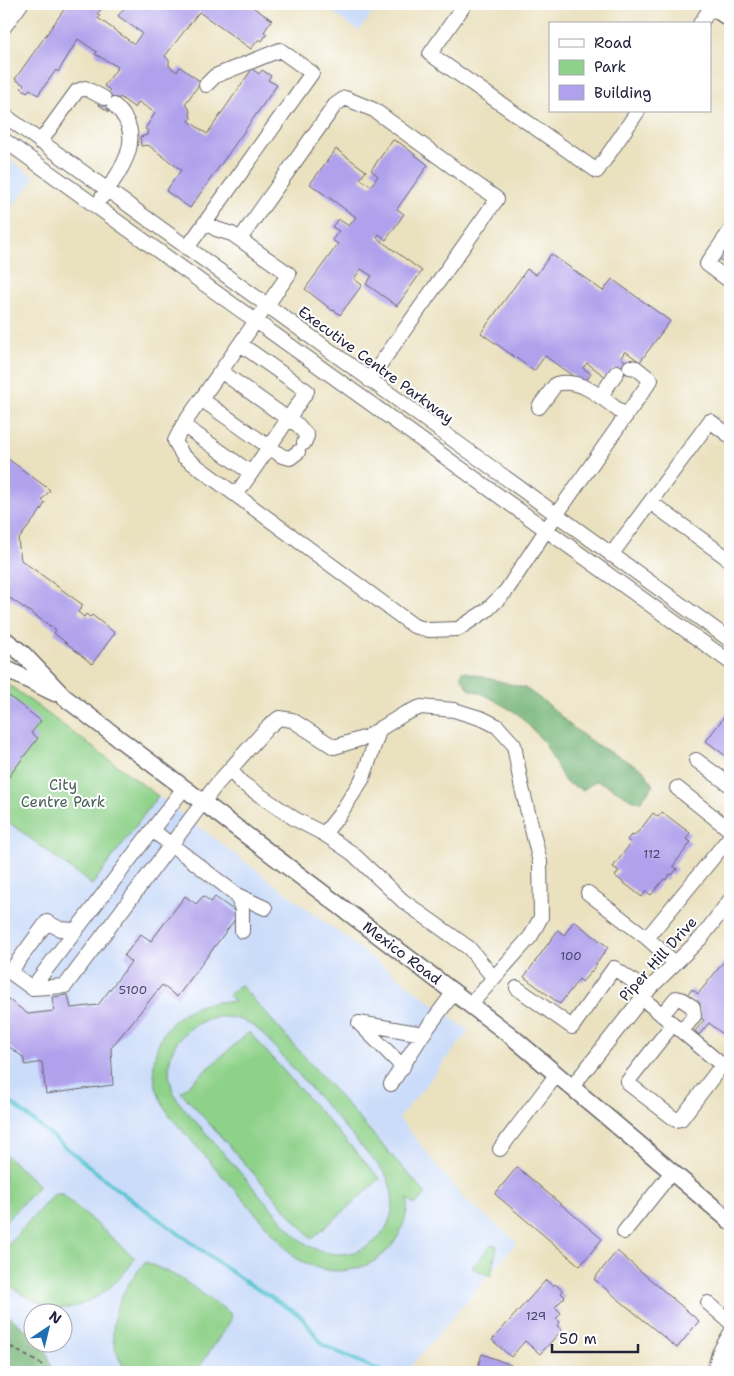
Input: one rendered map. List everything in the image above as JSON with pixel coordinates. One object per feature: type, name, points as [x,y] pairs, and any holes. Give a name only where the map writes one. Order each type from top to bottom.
[{"type":"main road","points":[[710,5],[730,19]]},
{"type":"main road","name":"Mexico Road","points":[[4,639],[23,654],[64,697],[454,992],[557,1074],[730,1220]]},
{"type":"main road","name":"Mexico Road","points":[[4,668],[64,697]]},
{"type":"street","points":[[4,27],[21,4]]},
{"type":"street","points":[[465,4],[430,54],[597,171],[637,112]]},
{"type":"street","points":[[701,22],[710,5]]},
{"type":"street","points":[[187,248],[312,73],[280,50],[215,76],[206,85]]},
{"type":"street","points":[[40,142],[77,91],[85,88],[121,111],[130,127],[130,148],[126,161],[96,205]]},
{"type":"street","points":[[240,239],[335,105],[345,98],[374,110],[497,199],[369,380]]},
{"type":"street","name":"Executive Centre Parkway","points":[[4,115],[730,640]]},
{"type":"street","points":[[4,140],[730,662]]},
{"type":"street","points":[[206,222],[216,229],[240,239],[289,274],[183,425],[175,441],[183,456],[414,626],[428,630],[458,629],[487,610],[506,591],[556,515],[652,380],[636,368],[624,369],[600,397]]},
{"type":"street","points":[[730,231],[707,264],[730,281]]},
{"type":"street","points":[[236,494],[307,391],[240,344]]},
{"type":"street","points":[[202,399],[269,447],[290,458],[301,448],[306,436],[304,430],[222,372]]},
{"type":"street","points":[[540,407],[556,384],[565,382],[577,384],[600,397],[626,416]]},
{"type":"street","points":[[611,555],[710,421],[730,436]]},
{"type":"street","points":[[183,425],[251,473]]},
{"type":"street","points":[[650,502],[730,560]]},
{"type":"street","points":[[75,930],[60,929],[47,922],[10,972],[32,988],[65,986],[203,803],[230,770],[279,718],[292,720],[334,747],[367,737],[404,714],[421,707],[438,708],[483,719],[497,726],[514,745],[520,784],[540,862],[541,916],[531,936],[470,1005]]},
{"type":"street","points":[[324,834],[340,814],[363,778],[380,728]]},
{"type":"street","points":[[696,760],[730,785]]},
{"type":"street","points":[[230,770],[242,783],[352,853],[403,902],[470,948],[493,977]]},
{"type":"street","points":[[32,988],[184,788]]},
{"type":"street","points":[[677,788],[730,830]]},
{"type":"street","points":[[152,830],[236,895],[265,908]]},
{"type":"street","points":[[647,938],[730,837]]},
{"type":"street","points":[[588,892],[647,938],[675,963]]},
{"type":"street","points":[[236,895],[242,910],[242,931]]},
{"type":"street","name":"Piper Hill Drive","points":[[572,1087],[645,994],[727,910]]},
{"type":"street","points":[[517,988],[572,1028],[614,968],[645,994],[672,1023],[722,1065],[681,1118],[676,1120],[630,1085],[628,1081],[672,1023]]},
{"type":"street","points":[[391,1084],[423,1034],[454,992]]},
{"type":"street","points":[[403,1067],[359,1023],[423,1034]]},
{"type":"street","points":[[500,1149],[557,1074]]},
{"type":"street","points":[[624,1232],[672,1172]]},
{"type":"street","points":[[708,1303],[730,1322]]},
{"type":"street","points":[[714,1372],[719,1353],[730,1334]]},
{"type":"path","points":[[4,1343],[41,1364],[47,1372]]},
{"type":"shaded area","points":[[320,4],[379,4],[359,31]]},
{"type":"shaded area","points":[[4,155],[35,178],[4,217]]},
{"type":"shaded area","points":[[158,796],[469,1031],[399,1118],[463,1198],[517,1242],[406,1372],[53,1372],[47,1354],[72,1354],[72,1304],[22,1304],[22,1327],[4,1312],[5,820],[92,884]]},
{"type":"green space","points":[[462,671],[525,688],[549,705],[571,726],[595,744],[644,770],[653,786],[640,802],[596,781],[583,790],[565,782],[544,742],[518,714],[485,695],[469,689],[461,677]]},
{"type":"green space","name":"City Centre Park","points":[[4,681],[158,796],[92,885],[6,820],[4,822]]},
{"type":"green space","points":[[240,984],[426,1194],[414,1205],[408,1199],[405,1221],[396,1239],[384,1254],[369,1264],[351,1270],[332,1271],[313,1266],[293,1256],[175,1122],[161,1101],[155,1080],[154,1059],[160,1040],[172,1023],[188,1011],[209,1003],[234,1002],[229,995]],"holes":[[[215,1017],[246,1022],[262,1033],[385,1173],[392,1196],[391,1216],[383,1233],[369,1245],[352,1253],[332,1254],[312,1247],[293,1233],[177,1100],[171,1086],[169,1073],[170,1060],[174,1048],[189,1029],[201,1022]]]},
{"type":"green space","points":[[249,1032],[380,1179],[312,1239],[181,1092]]},
{"type":"green space","points":[[4,1153],[39,1186],[4,1223]]},
{"type":"green space","points":[[54,1194],[62,1194],[135,1258],[113,1285],[92,1300],[72,1307],[72,1304],[45,1304],[36,1301],[4,1281],[4,1249]]},
{"type":"green space","points":[[492,1244],[497,1246],[491,1276],[472,1268]]},
{"type":"green space","points":[[146,1262],[180,1278],[230,1313],[231,1320],[196,1372],[128,1372],[119,1358],[114,1344],[115,1314],[127,1286]]},
{"type":"green space","points":[[4,1312],[22,1327],[22,1354],[48,1354],[53,1372],[4,1372]]},
{"type":"building","points":[[68,4],[106,4],[97,14],[100,16],[98,18],[134,44],[142,33],[118,16],[127,4],[149,4],[158,10],[162,4],[248,4],[272,20],[264,32],[267,34],[262,41],[259,39],[251,49],[199,12],[165,56],[169,60],[169,66],[177,72],[180,67],[201,82],[185,104],[189,108],[191,118],[189,121],[207,134],[252,69],[259,74],[262,70],[271,76],[268,80],[277,85],[190,208],[166,191],[181,170],[148,145],[141,146],[140,137],[147,135],[148,131],[145,129],[155,113],[139,102],[135,108],[120,97],[109,112],[99,105],[110,90],[104,86],[118,67],[95,54],[97,52],[78,39],[58,72],[56,70],[38,95],[30,89],[27,92],[21,88],[24,85],[15,79]]},
{"type":"building","points":[[393,140],[400,143],[428,165],[397,209],[404,214],[386,240],[379,234],[377,238],[422,271],[397,306],[366,284],[372,276],[361,269],[354,279],[362,285],[340,315],[305,289],[338,244],[332,240],[339,231],[332,227],[338,219],[349,226],[356,217],[310,184],[336,149],[366,171],[360,179],[371,186],[378,176],[371,170]]},
{"type":"building","points":[[730,242],[730,267],[718,258]]},
{"type":"building","points":[[551,254],[603,291],[612,279],[670,321],[640,362],[625,351],[621,358],[631,365],[623,376],[613,369],[607,378],[587,363],[583,368],[591,374],[584,384],[545,356],[534,371],[481,333],[527,269],[536,275]]},
{"type":"building","points":[[7,458],[50,490],[42,500],[45,503],[39,513],[18,540],[21,560],[83,605],[78,612],[84,617],[86,614],[90,617],[92,615],[115,633],[92,664],[54,633],[56,630],[4,594],[4,462]]},
{"type":"building","points":[[5,693],[41,721],[31,733],[38,738],[4,783]]},
{"type":"building","points":[[727,713],[730,716],[730,759],[706,741]]},
{"type":"building","points":[[662,812],[690,833],[686,839],[691,842],[673,866],[677,869],[672,875],[670,874],[666,880],[664,879],[651,895],[646,891],[642,897],[615,876],[619,871],[613,867],[631,843],[627,840],[631,835],[633,836],[640,830],[653,813],[658,817]]},
{"type":"building","points":[[185,896],[196,904],[203,896],[211,902],[215,897],[239,914],[177,997],[162,985],[111,1048],[113,1085],[46,1094],[42,1062],[25,1065],[23,1057],[4,1043],[4,996],[28,1014],[54,1011],[52,997],[68,995],[71,1008],[98,1005],[131,962],[124,956],[141,934],[151,941]]},
{"type":"building","points":[[574,921],[608,947],[591,972],[582,982],[579,979],[560,1004],[524,977],[558,930],[564,935]]},
{"type":"building","points":[[730,954],[730,1040],[709,1023],[699,1035],[695,1031],[704,1020],[700,1017],[700,1008],[687,995],[692,989],[698,994]]},
{"type":"building","points":[[517,1167],[602,1239],[580,1266],[495,1194]]},
{"type":"building","points":[[617,1251],[699,1321],[677,1348],[594,1279]]},
{"type":"building","points":[[546,1280],[553,1286],[555,1284],[563,1291],[561,1293],[565,1297],[555,1307],[561,1313],[556,1319],[560,1322],[557,1326],[562,1330],[540,1354],[525,1341],[511,1357],[492,1340]]},
{"type":"building","points":[[482,1354],[511,1365],[509,1370],[515,1372],[476,1372]]},
{"type":"waterway","points":[[4,1097],[117,1189],[243,1280],[301,1316],[323,1345],[382,1372]]}]
